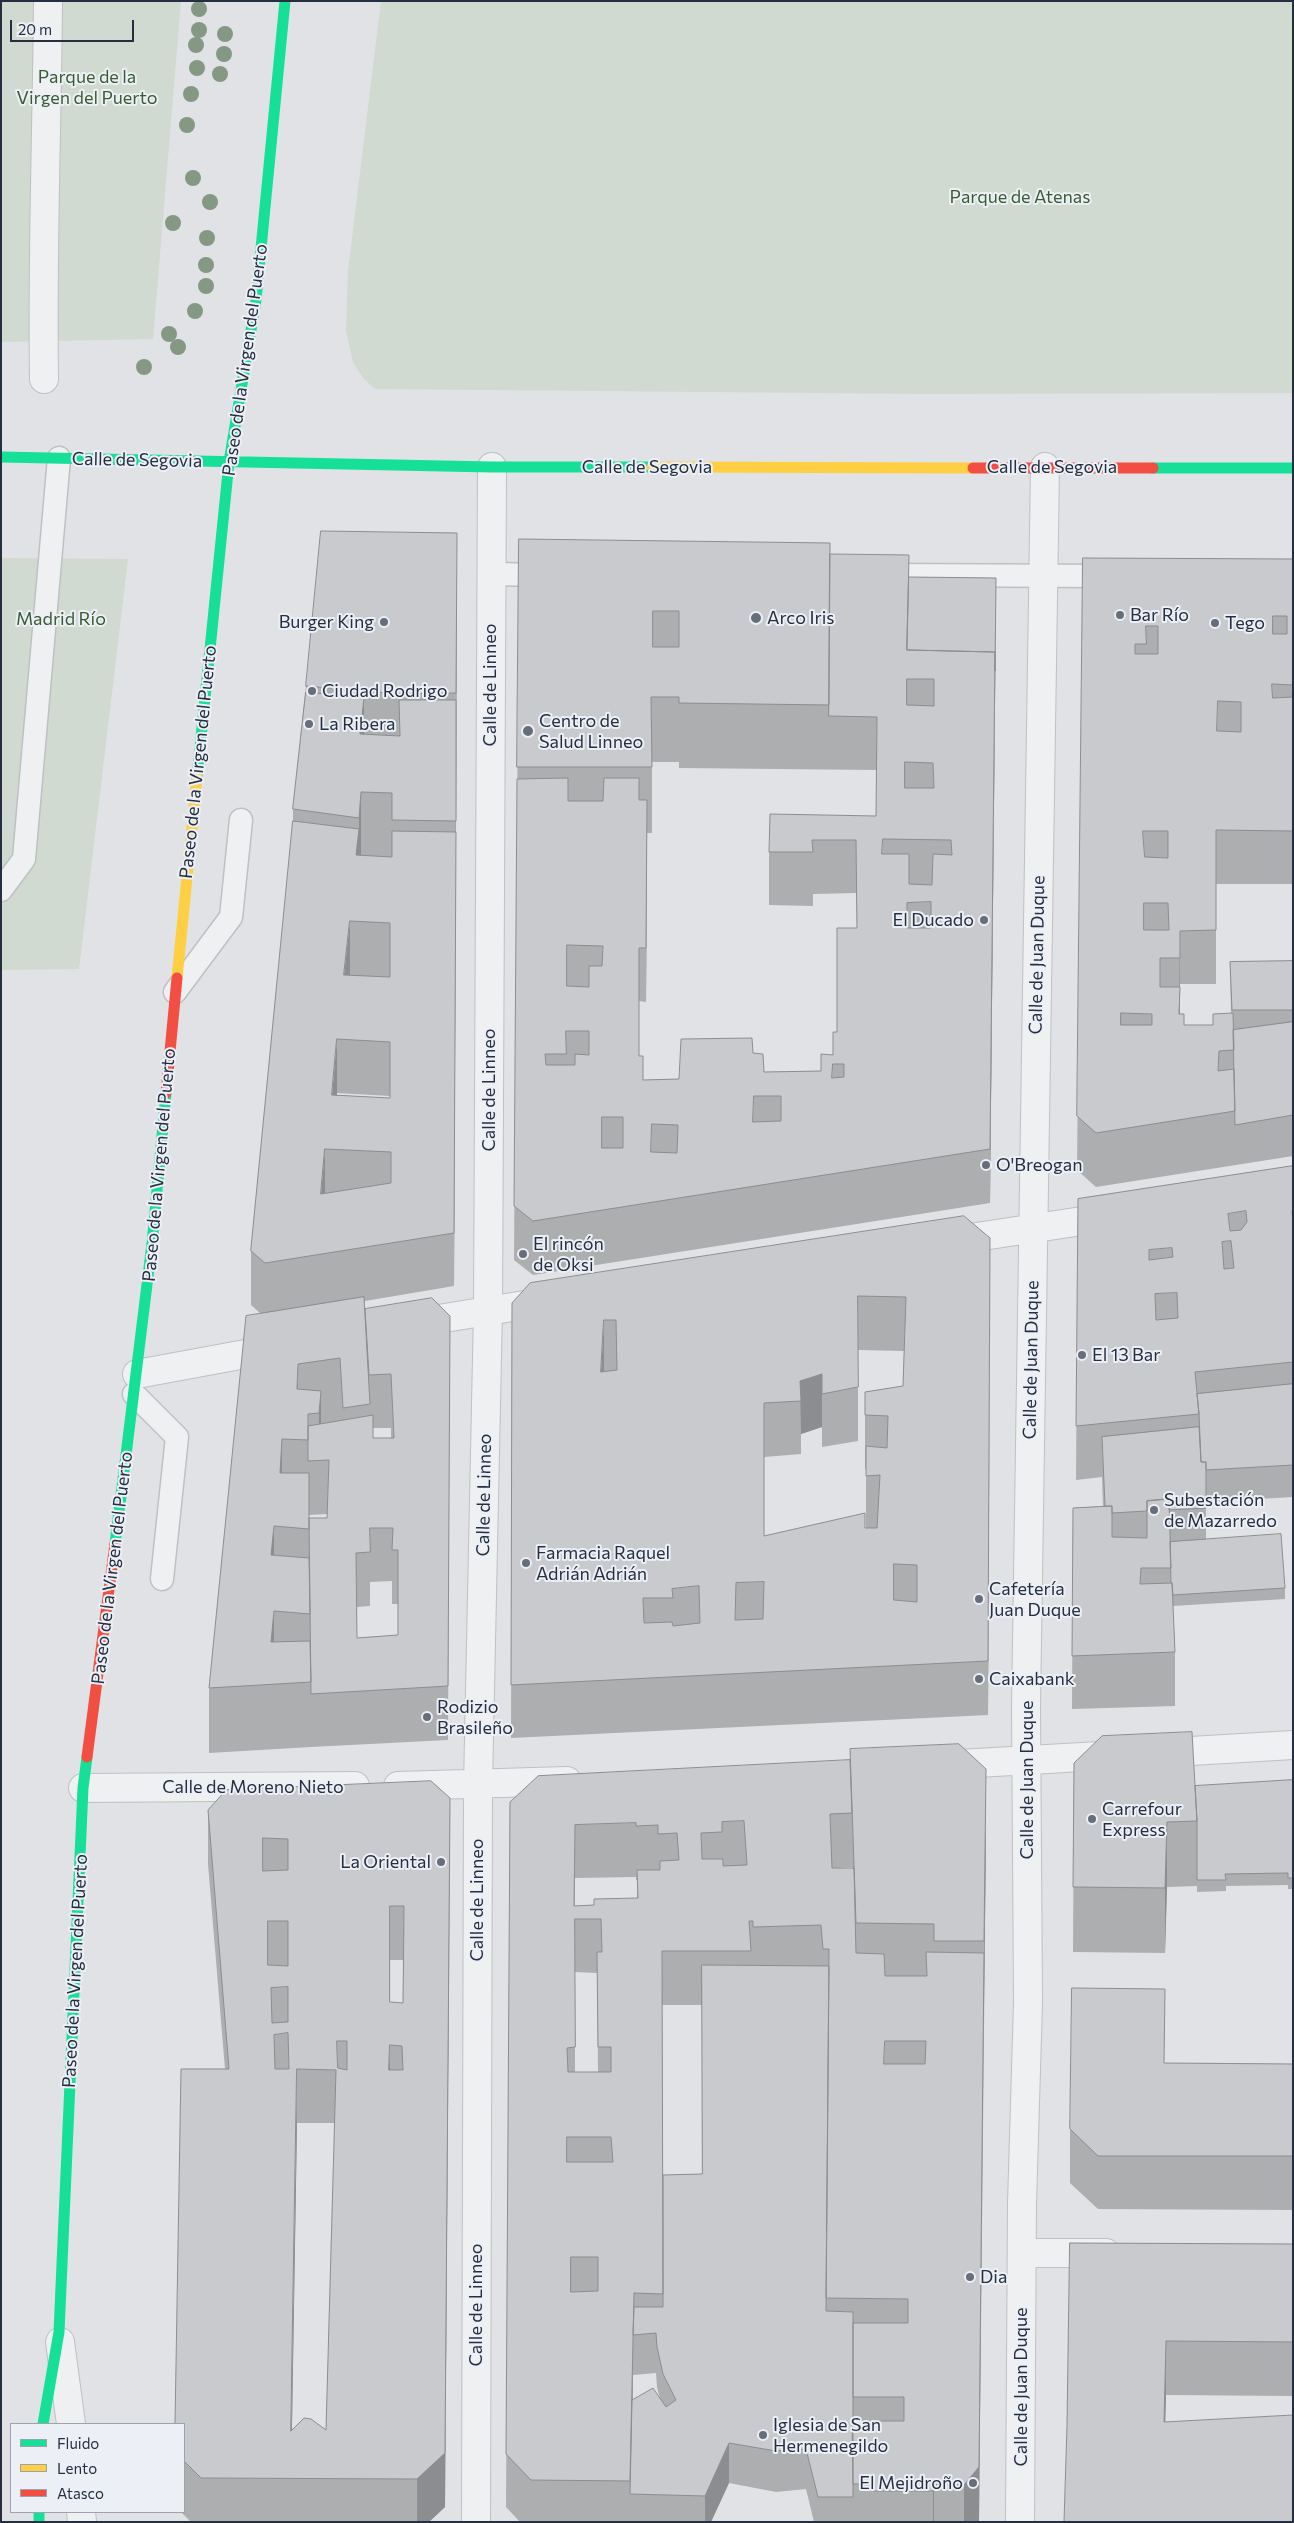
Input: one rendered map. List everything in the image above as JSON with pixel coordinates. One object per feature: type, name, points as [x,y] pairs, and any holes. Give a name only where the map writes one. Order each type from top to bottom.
[{"type":"street","points":[[44,379],[43,279],[46,207],[48,1]]},
{"type":"street","name":"Paseo de la Virgen del Puerto","points":[[43,2423],[58,2332],[83,1788],[136,1384],[229,462],[256,300],[284,1]]},
{"type":"street","name":"Calle de Segovia","points":[[1,457],[492,467],[1293,468]]},
{"type":"street","name":"Calle de Linneo","points":[[476,2522],[478,1785],[488,1310],[492,467]]},
{"type":"street","name":"Calle de Juan Duque","points":[[1020,2522],[1022,2253],[1028,2002],[1027,1760],[1033,1229],[1045,467]]},
{"type":"street","points":[[926,1245],[1139,1212]]},
{"type":"street","points":[[392,1328],[488,1310],[576,1297]]},
{"type":"street","points":[[136,1384],[304,1344]]},
{"type":"street","points":[[920,1766],[1293,1745]]},
{"type":"street","name":"Calle de Moreno Nieto","points":[[83,1788],[478,1785],[596,1780]]},
{"type":"street","points":[[1022,2253],[1130,2253]]},
{"type":"street","name":"Paseo de la Virgen del Puerto","points":[[58,2332],[71,2423]]},
{"type":"lane","points":[[1,890],[24,859],[59,458]]},
{"type":"lane","points":[[491,574],[573,575]]},
{"type":"lane","points":[[861,575],[1138,576]]},
{"type":"lane","points":[[175,992],[231,917],[241,820]]},
{"type":"lane","points":[[136,1384],[176,1436],[162,1579]]},
{"type":"green space","name":"Parque de la Virgen del Puerto","points":[[1,1],[181,1],[153,339],[1,342]]},
{"type":"green space","name":"Parque de Atenas","points":[[381,1],[1293,1],[1293,393],[927,394],[375,389],[363,378],[353,362],[346,331],[348,271]]},
{"type":"green space","name":"Madrid Río","points":[[1,558],[128,559],[79,969],[1,970]]},
{"type":"building","points":[[321,531],[457,533],[456,693],[399,694],[306,686]]},
{"type":"building","points":[[519,539],[830,543],[829,705],[679,703],[679,697],[651,697],[652,767],[517,767]],"holes":[[[653,611],[679,611],[679,647],[653,647]]]},
{"type":"building","points":[[830,554],[909,555],[907,650],[995,652],[990,1149],[533,1221],[514,1206],[517,779],[568,778],[568,801],[603,801],[604,778],[639,778],[639,800],[647,800],[646,948],[639,948],[639,1056],[643,1056],[643,1080],[679,1079],[681,1039],[752,1038],[753,1053],[763,1054],[764,1072],[821,1071],[821,1054],[833,1055],[833,1032],[837,1032],[837,928],[857,928],[856,840],[812,840],[813,852],[769,852],[770,814],[876,816],[877,717],[829,716]],"holes":[[[907,679],[934,679],[934,706],[907,705]],[[905,762],[933,763],[934,788],[905,788]],[[883,839],[951,840],[952,855],[933,854],[932,885],[909,884],[909,854],[882,854]],[[931,902],[931,928],[907,928],[907,903]],[[567,945],[603,946],[602,966],[589,966],[589,987],[567,986]],[[566,1031],[589,1031],[589,1055],[575,1054],[575,1065],[546,1065],[545,1054],[566,1054]],[[833,1064],[844,1064],[844,1077],[832,1078]],[[754,1096],[781,1096],[781,1121],[753,1122]],[[602,1117],[623,1117],[623,1148],[602,1148]],[[652,1124],[678,1125],[677,1153],[651,1152]]]},
{"type":"building","points":[[1083,558],[1293,559],[1293,685],[1293,831],[1216,830],[1216,930],[1180,931],[1180,958],[1160,958],[1160,987],[1180,987],[1179,1014],[1184,1014],[1184,1025],[1213,1025],[1213,1014],[1233,1013],[1234,1050],[1219,1051],[1218,1071],[1234,1069],[1235,1111],[1096,1133],[1077,1116]],"holes":[[[1273,616],[1287,616],[1287,634],[1273,634]],[[1146,626],[1158,626],[1158,654],[1135,654],[1135,644],[1146,644]],[[1272,684],[1293,685],[1292,697],[1273,698]],[[1218,701],[1241,702],[1241,732],[1217,731]],[[1143,831],[1168,831],[1168,858],[1145,857]],[[1144,903],[1168,903],[1169,930],[1144,930]],[[1121,1013],[1152,1014],[1152,1025],[1121,1025]]]},
{"type":"building","points":[[909,577],[996,578],[995,671],[995,652],[907,650]]},
{"type":"building","points":[[306,692],[364,698],[360,734],[400,736],[399,700],[456,700],[456,821],[392,820],[392,793],[361,792],[359,818],[293,809]]},
{"type":"building","points":[[293,821],[359,829],[356,855],[392,857],[392,831],[456,832],[454,1233],[265,1263],[251,1251]],"holes":[[[350,921],[390,923],[390,977],[344,975]],[[337,1039],[390,1042],[390,1098],[332,1095]],[[325,1149],[391,1152],[391,1183],[321,1194]]]},
{"type":"building","points":[[1293,961],[1293,1010],[1232,1010],[1230,962]]},
{"type":"building","points":[[1293,1022],[1293,1115],[1235,1125],[1233,1030]]},
{"type":"building","points":[[1293,1166],[1293,1362],[1195,1372],[1199,1414],[1076,1426],[1078,1199]],"holes":[[[1246,1211],[1247,1222],[1241,1230],[1230,1231],[1228,1214]],[[1231,1241],[1234,1268],[1224,1269],[1222,1242]],[[1172,1248],[1173,1257],[1149,1260],[1149,1250]],[[1177,1293],[1178,1318],[1156,1320],[1155,1294]]]},
{"type":"building","points":[[964,1216],[990,1238],[988,1661],[511,1685],[512,1303],[530,1283]],"holes":[[[858,1296],[906,1297],[903,1386],[865,1392],[865,1415],[888,1416],[887,1448],[866,1446],[866,1476],[880,1475],[877,1528],[865,1528],[865,1513],[764,1536],[764,1403],[801,1401],[800,1381],[822,1374],[822,1394],[858,1387]],[[604,1320],[616,1320],[617,1370],[601,1372]],[[894,1564],[917,1565],[917,1602],[894,1600]],[[764,1582],[763,1619],[735,1620],[736,1583]],[[699,1586],[700,1623],[673,1626],[672,1622],[644,1623],[643,1598],[673,1598],[672,1589]]]},
{"type":"building","points":[[364,1297],[370,1404],[343,1408],[340,1358],[298,1364],[297,1389],[321,1391],[319,1413],[308,1414],[308,1440],[282,1439],[280,1473],[309,1473],[309,1529],[274,1526],[271,1555],[309,1558],[310,1614],[274,1611],[271,1642],[310,1641],[311,1682],[209,1688],[246,1316]]},
{"type":"building","points":[[432,1298],[450,1316],[448,1686],[311,1694],[309,1518],[327,1518],[329,1460],[308,1461],[308,1426],[373,1415],[373,1438],[394,1438],[391,1374],[369,1375],[365,1309]],"holes":[[[370,1528],[393,1528],[392,1550],[398,1550],[398,1635],[357,1638],[356,1553],[370,1552]]]},
{"type":"building","points":[[1293,1384],[1293,1465],[1206,1470],[1206,1462],[1201,1462],[1197,1394]]},
{"type":"building","points":[[1199,1427],[1201,1462],[1206,1462],[1206,1508],[1169,1510],[1169,1499],[1147,1501],[1147,1511],[1112,1513],[1112,1506],[1105,1506],[1102,1437]]},
{"type":"building","points":[[1169,1499],[1171,1568],[1141,1568],[1140,1584],[1172,1583],[1175,1652],[1072,1656],[1073,1508],[1112,1506],[1112,1537],[1147,1538],[1147,1501]]},
{"type":"building","points":[[1281,1534],[1285,1588],[1173,1595],[1170,1542]]},
{"type":"building","points":[[1192,1732],[1197,1821],[1167,1822],[1165,1888],[1073,1887],[1074,1763],[1102,1736]]},
{"type":"building","points":[[959,1744],[986,1769],[984,1941],[934,1941],[934,1924],[856,1923],[850,1749]]},
{"type":"building","points":[[850,1760],[852,1813],[830,1814],[832,1868],[854,1868],[856,1953],[884,1954],[885,1976],[927,1976],[926,1952],[984,1953],[979,2467],[964,2485],[934,2484],[933,2491],[873,2491],[873,2484],[853,2484],[852,2421],[904,2421],[904,2397],[853,2397],[853,2323],[908,2323],[908,2299],[826,2298],[829,1949],[823,1949],[821,1925],[753,1927],[753,1921],[749,1921],[751,1951],[662,1951],[663,2294],[634,2293],[630,2481],[531,2480],[506,2454],[510,1802],[538,1776]],"holes":[[[744,1821],[747,1865],[723,1866],[723,1859],[702,1859],[701,1833],[722,1832],[722,1822]],[[636,1823],[636,1826],[658,1825],[658,1834],[677,1833],[679,1860],[660,1861],[660,1870],[637,1870],[638,1898],[594,1899],[594,1905],[574,1906],[575,1825]],[[575,1919],[601,1919],[602,1952],[597,1952],[598,2047],[611,2047],[611,2072],[568,2072],[567,2048],[575,2047]],[[885,2041],[926,2041],[925,2064],[884,2064]],[[567,2137],[611,2137],[613,2162],[567,2162]],[[571,2257],[598,2257],[598,2291],[571,2292]]]},
{"type":"building","points":[[1293,1780],[1293,1878],[1288,1878],[1288,1873],[1225,1874],[1226,1880],[1197,1880],[1195,1786]]},
{"type":"building","points":[[431,1781],[450,1798],[445,2453],[417,2479],[201,2478],[185,2462],[185,2423],[175,2423],[181,2069],[229,2069],[208,1810],[226,1790]],"holes":[[[263,1838],[288,1839],[288,1870],[263,1871]],[[390,1906],[404,1906],[403,2003],[390,2002]],[[268,1921],[288,1921],[288,1966],[268,1965]],[[288,1987],[288,2022],[272,2023],[271,1988]],[[288,2033],[289,2069],[275,2069],[274,2035]],[[337,2041],[347,2041],[347,2070],[338,2068]],[[390,2045],[402,2046],[403,2070],[389,2070]],[[297,2069],[336,2070],[326,2430],[311,2419],[304,2418],[291,2431]]]},
{"type":"building","points":[[702,1965],[829,1966],[826,2311],[853,2312],[853,2497],[818,2497],[806,2449],[776,2451],[729,2443],[705,2496],[630,2494],[632,2400],[653,2388],[666,2407],[676,2400],[663,2374],[656,2333],[633,2335],[634,2307],[663,2307],[663,2175],[702,2174]]},
{"type":"building","points":[[1072,1988],[1165,1989],[1164,2063],[1293,2064],[1293,2156],[1098,2156],[1070,2129]]},
{"type":"building","points":[[1070,2243],[1293,2244],[1293,2342],[1166,2341],[1164,2422],[1293,2415],[1293,2522],[1064,2522]]},
{"type":"traffic: fast","points":[[229,462],[256,300],[285,1]]},
{"type":"traffic: fast","points":[[1,457],[492,467],[652,467]]},
{"type":"traffic: fast","points":[[197,777],[229,462]]},
{"type":"traffic: fast","points":[[1153,468],[1293,468]]},
{"type":"traffic: fast","points":[[115,1544],[152,1244],[166,1093]]},
{"type":"traffic: fast","points":[[43,2423],[59,2332],[83,1788],[87,1757]]},
{"type":"traffic: fast","points":[[39,2513],[39,2522]]},
{"type":"traffic: slow","points":[[652,467],[973,468]]},
{"type":"traffic: slow","points":[[177,978],[197,777]]},
{"type":"traffic: jam","points":[[973,468],[1153,468]]},
{"type":"traffic: jam","points":[[166,1093],[177,978]]},
{"type":"traffic: jam","points":[[87,1757],[115,1544]]},
{"type":"place","name":"Bar Río","points":[[1120,615]]},
{"type":"place","name":"Arco Iris","points":[[756,618]]},
{"type":"place","name":"Burger King","points":[[384,622]]},
{"type":"place","name":"Tego","points":[[1215,623]]},
{"type":"place","name":"Ciudad Rodrigo","points":[[312,691]]},
{"type":"place","name":"La Ribera","points":[[309,724]]},
{"type":"place","name":"Centro de Salud Linneo","points":[[528,731]]},
{"type":"place","name":"El Ducado","points":[[984,920]]},
{"type":"place","name":"O'Breogan","points":[[986,1165]]},
{"type":"place","name":"El rincón de Oksi","points":[[523,1254]]},
{"type":"place","name":"El 13 Bar","points":[[1082,1355]]},
{"type":"place","name":"Subestación de Mazarredo","points":[[1154,1510]]},
{"type":"place","name":"Farmacia Raquel Adrián Adrián","points":[[526,1563]]},
{"type":"place","name":"Cafetería Juan Duque","points":[[979,1599]]},
{"type":"place","name":"Caixabank","points":[[979,1679]]},
{"type":"place","name":"Rodizio Brasileño","points":[[427,1717]]},
{"type":"place","name":"Carrefour Express","points":[[1092,1819]]},
{"type":"place","name":"La Oriental","points":[[441,1862]]},
{"type":"place","name":"Dia","points":[[970,2277]]},
{"type":"place","name":"Iglesia de San Hermenegildo","points":[[763,2435]]},
{"type":"place","name":"El Mejidroño","points":[[973,2483]]}]
